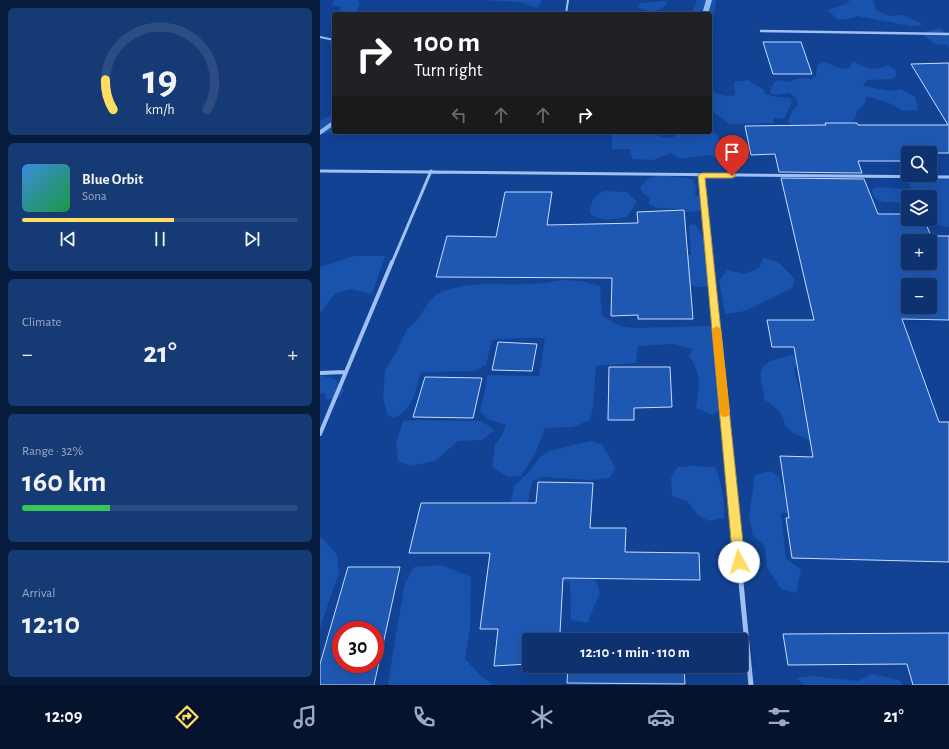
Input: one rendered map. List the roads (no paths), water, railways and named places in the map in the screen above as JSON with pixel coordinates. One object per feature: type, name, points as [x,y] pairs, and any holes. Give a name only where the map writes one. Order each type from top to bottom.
[{"type":"street","points":[[761,31],[949,34]]},
{"type":"street","points":[[320,171],[949,177]]},
{"type":"street","points":[[320,434],[431,171]]},
{"type":"street","points":[[702,175],[751,685]]},
{"type":"street","points":[[320,373],[345,372]]},
{"type":"lane","points":[[566,12],[568,0]]},
{"type":"lane","points":[[320,37],[332,40]]},
{"type":"waterway","points":[[706,12],[709,0]]},
{"type":"waterway","points":[[320,133],[332,124]]}]
